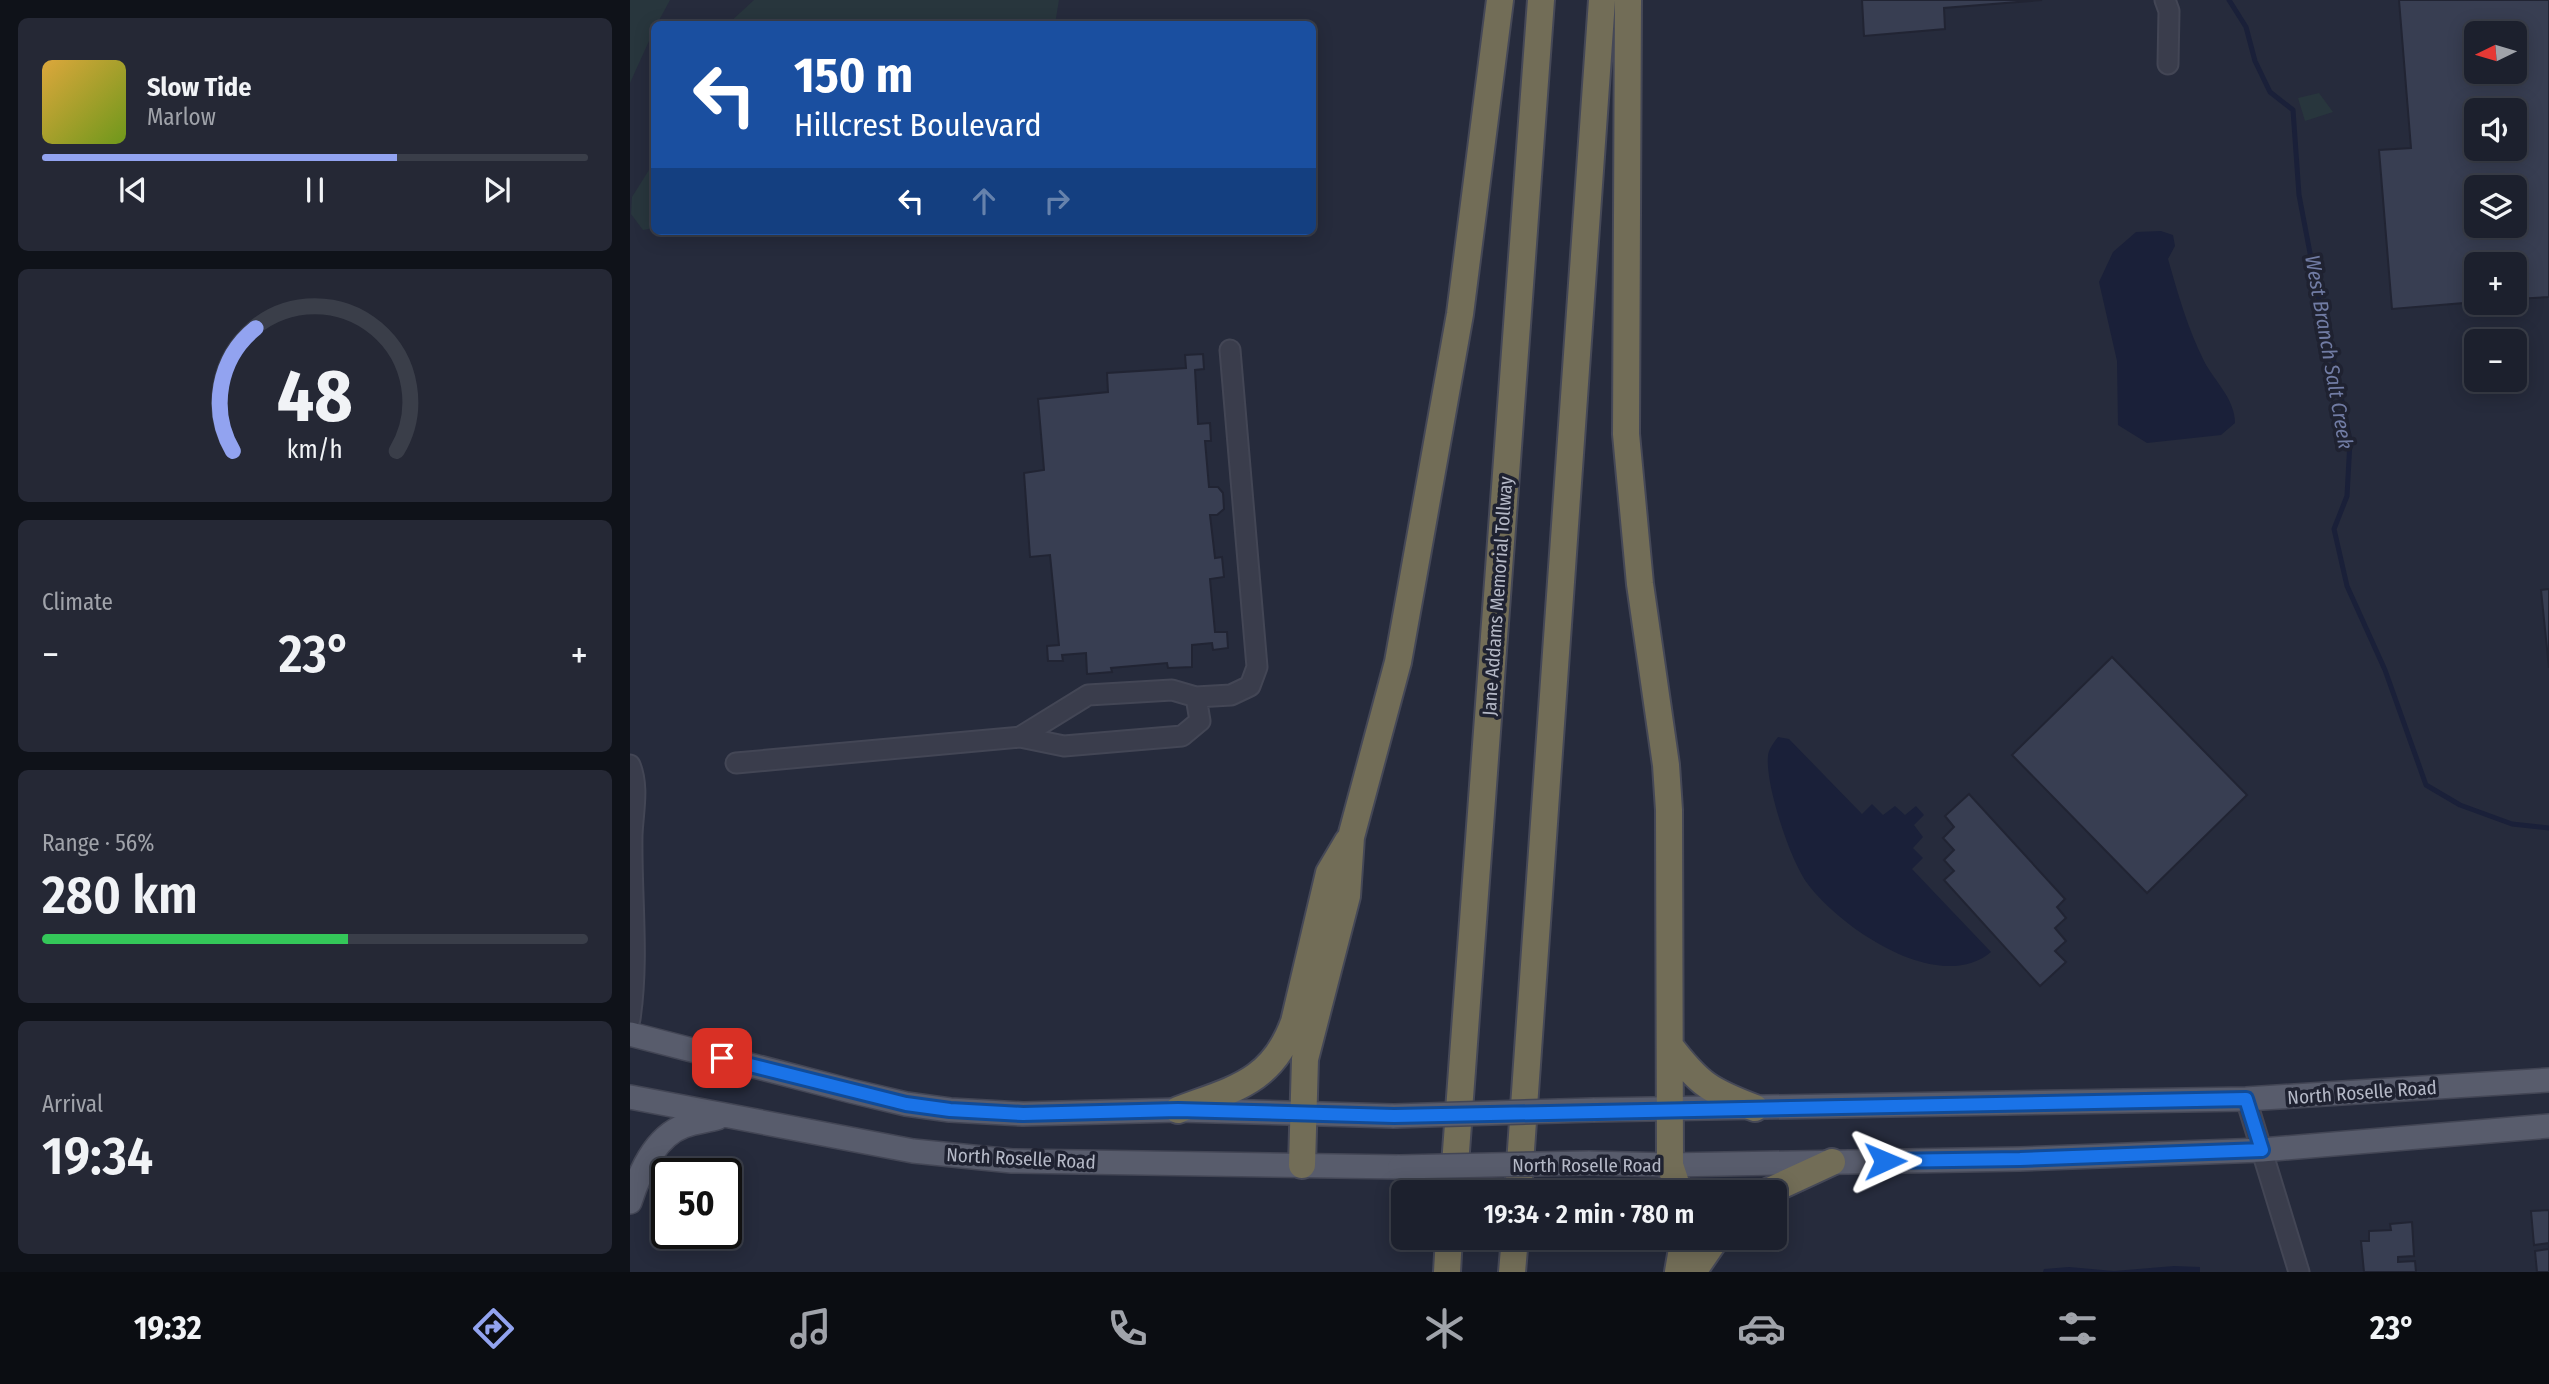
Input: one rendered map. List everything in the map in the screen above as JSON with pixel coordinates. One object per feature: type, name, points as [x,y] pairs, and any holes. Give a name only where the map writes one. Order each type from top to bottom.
[{"type":"highway","points":[[1302,1165],[1305,1059],[1347,896],[1351,837],[1398,662],[1460,314],[1500,0]]},
{"type":"highway","name":"Jane Addams Memorial Tollway","points":[[1453,1180],[1541,0]]},
{"type":"highway","points":[[1519,1180],[1602,0]]},
{"type":"highway","points":[[1628,0],[1626,434],[1647,638],[1667,776],[1670,1165],[1675,1180]]},
{"type":"highway","points":[[1178,1110],[1256,1077],[1273,1062],[1286,1043],[1294,1022],[1329,873],[1351,837]]},
{"type":"highway","points":[[1670,1046],[1695,1078],[1727,1098],[1755,1108]]},
{"type":"highway","points":[[1787,1183],[1832,1162]]},
{"type":"highway","points":[[1447,1272],[1448,1250]]},
{"type":"highway","points":[[1512,1272],[1513,1250]]},
{"type":"highway","points":[[1678,1272],[1682,1250]]},
{"type":"highway","points":[[1693,1272],[1708,1250]]},
{"type":"main road","name":"North Roselle Road","points":[[630,1034],[906,1104],[950,1110],[1023,1114],[1178,1110],[1394,1116],[2246,1099],[2549,1080]]},
{"type":"main road","name":"North Roselle Road","points":[[630,1097],[913,1151],[1013,1161],[1400,1167],[2020,1159],[2262,1150],[2549,1126]]},
{"type":"main road","points":[[630,1202],[638,1179],[657,1146],[681,1127],[725,1116]]},
{"type":"street","points":[[2165,0],[2169,11],[2168,64]]},
{"type":"street","points":[[1020,737],[1088,695],[1172,690],[1196,697],[1231,695],[1250,686],[1257,667],[1230,350]]},
{"type":"street","points":[[736,763],[1020,737],[1064,746],[1182,736],[1200,721],[1196,697]]},
{"type":"street","points":[[630,765],[635,779],[631,834],[635,898],[634,994],[630,1019]]},
{"type":"street","points":[[2246,1099],[2299,1272]]},
{"type":"shaded area","points":[[630,0],[670,0],[659,21],[651,21],[651,37],[630,83]]},
{"type":"shaded area","points":[[754,0],[1059,0],[1056,21],[731,21]]},
{"type":"shaded area","points":[[2319,93],[2333,112],[2305,121],[2298,98]]},
{"type":"shaded area","points":[[651,167],[651,229],[643,230],[631,214],[632,197]]},
{"type":"water","points":[[2161,231],[2173,235],[2175,246],[2168,259],[2193,336],[2204,361],[2232,406],[2235,423],[2221,435],[2147,443],[2118,425],[2117,361],[2099,282],[2113,252],[2136,232]]},
{"type":"water","points":[[1778,737],[1789,739],[1862,814],[1872,804],[1883,815],[1895,806],[1905,815],[1916,806],[1924,815],[1914,825],[1923,837],[1913,848],[1923,858],[1912,869],[1991,952],[1969,963],[1945,966],[1918,961],[1866,936],[1822,900],[1807,883],[1793,857],[1770,784],[1768,756]]},
{"type":"water","points":[[2174,1266],[2200,1267],[2200,1272],[2043,1272],[2044,1269],[2069,1267],[2114,1271]]},
{"type":"building","points":[[1862,0],[2042,0],[1944,8],[1945,29],[1864,36]]},
{"type":"building","points":[[2399,0],[2549,0],[2549,297],[2527,298],[2527,252],[2464,252],[2464,303],[2392,309],[2379,150],[2411,148]]},
{"type":"building","points":[[1203,354],[1204,369],[1195,370],[1198,424],[1210,423],[1211,441],[1205,441],[1209,487],[1218,487],[1223,493],[1224,509],[1217,515],[1210,515],[1215,558],[1222,557],[1224,577],[1210,579],[1215,632],[1227,632],[1228,648],[1213,650],[1212,643],[1192,645],[1192,667],[1168,668],[1167,663],[1111,668],[1112,672],[1087,674],[1086,653],[1062,655],[1063,661],[1048,661],[1047,646],[1059,645],[1050,555],[1030,557],[1024,473],[1044,470],[1038,399],[1108,392],[1107,373],[1186,368],[1185,355]]},
{"type":"building","points":[[2549,589],[2549,668],[2541,590]]},
{"type":"building","points":[[2112,657],[2247,795],[2147,893],[2012,755]]},
{"type":"building","points":[[1969,794],[2065,899],[2057,907],[2066,918],[2055,928],[2066,941],[2055,951],[2066,962],[2040,986],[1944,880],[1954,871],[1944,860],[1954,850],[1943,838],[1954,827],[1945,816]]},
{"type":"building","points":[[2549,1210],[2549,1243],[2534,1245],[2531,1211]]},
{"type":"building","points":[[2412,1222],[2414,1256],[2398,1257],[2398,1262],[2415,1261],[2416,1272],[2364,1272],[2361,1241],[2369,1241],[2369,1231],[2391,1230],[2390,1224]]},
{"type":"building","points":[[2549,1249],[2549,1272],[2537,1272],[2535,1251]]},
{"type":"waterway","name":"West Branch Salt Creek","points":[[2229,0],[2246,27],[2255,61],[2270,92],[2293,110],[2299,195],[2350,441],[2347,496],[2334,529],[2347,586],[2385,670],[2426,785],[2460,805],[2512,824],[2549,828]]},
{"type":"route","points":[[722,1058],[906,1104],[950,1110],[1023,1114],[1178,1110],[1394,1116],[2246,1099],[2262,1150],[1885,1161]]}]
